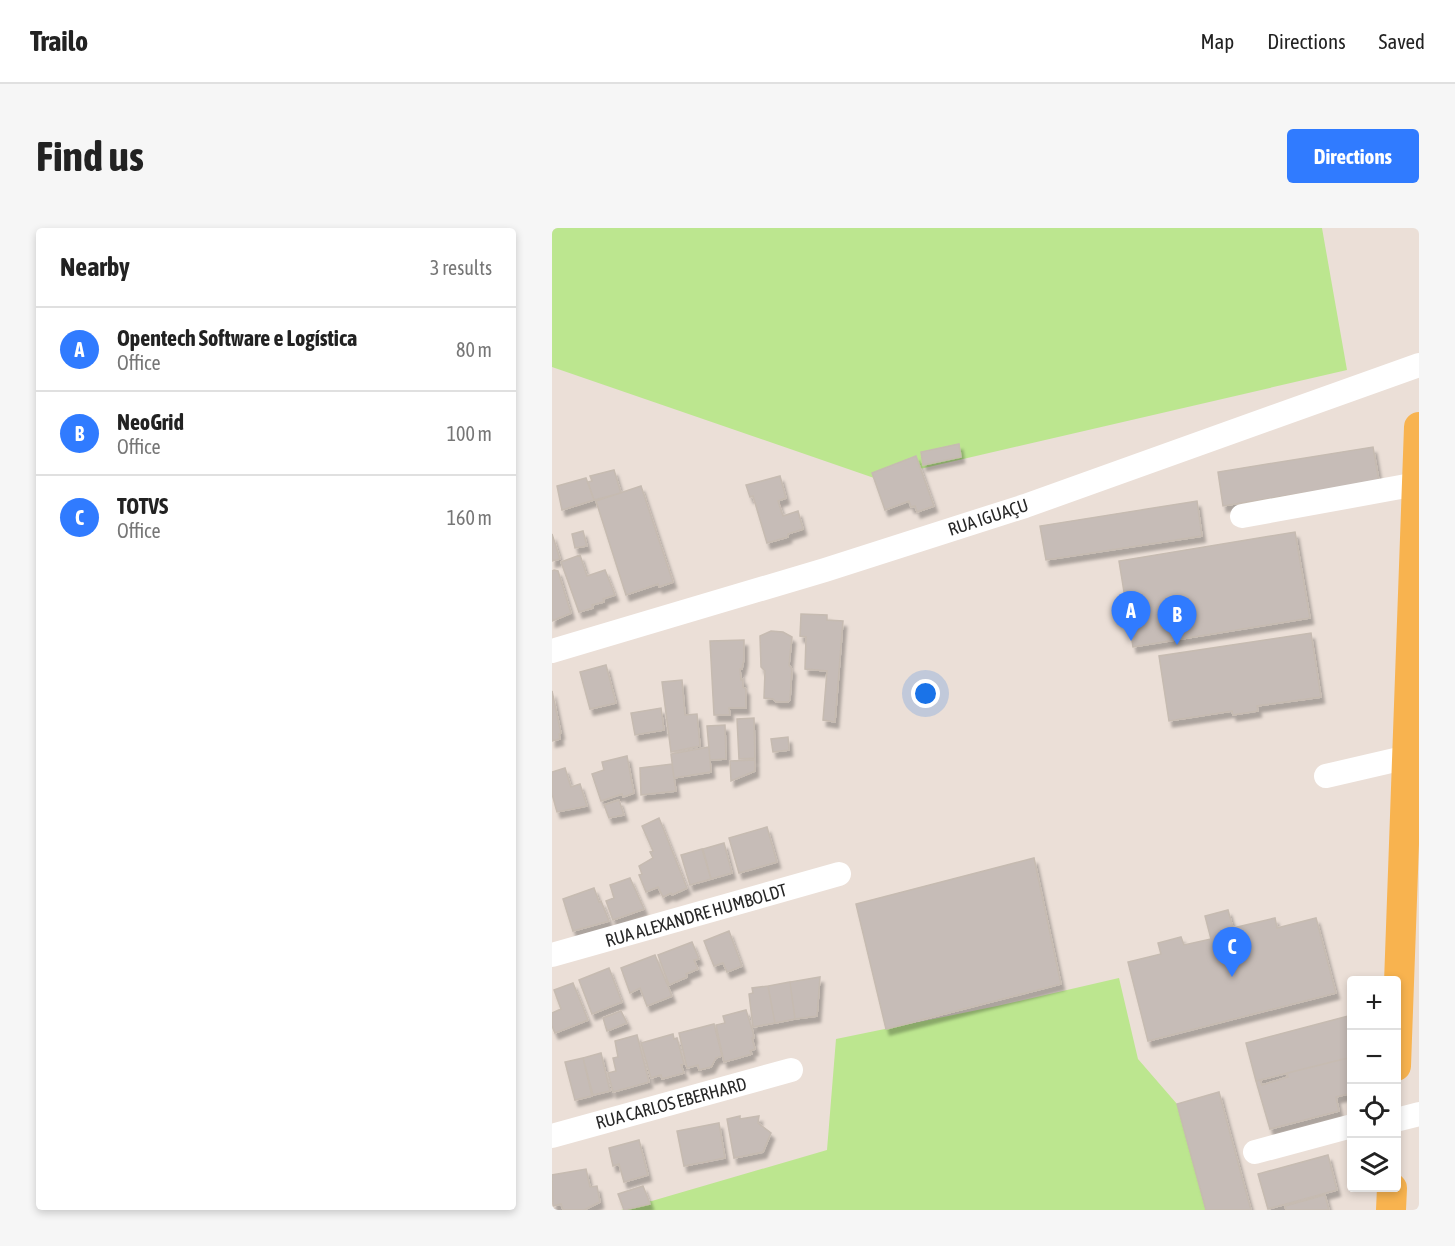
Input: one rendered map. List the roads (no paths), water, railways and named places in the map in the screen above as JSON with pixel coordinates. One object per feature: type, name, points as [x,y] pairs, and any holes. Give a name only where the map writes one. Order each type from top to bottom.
[{"type":"main road","points":[[1398,1030],[1412,796],[1408,756],[1419,427]]},
{"type":"main road","points":[[1392,1192],[1392,1210]]},
{"type":"street","name":"RUA IGUAÇU","points":[[552,651],[825,570],[1024,506],[1419,365]]},
{"type":"street","points":[[1242,516],[1418,476]]},
{"type":"street","points":[[1326,776],[1408,756]]},
{"type":"street","name":"RUA ALEXANDRE HUMBOLDT","points":[[552,955],[839,874]]},
{"type":"street","name":"RUA CARLOS EBERHARD","points":[[552,1136],[791,1070]]},
{"type":"street","points":[[1401,1119],[1419,1114]]},
{"type":"street","points":[[1255,1152],[1347,1127]]},
{"type":"place","name":"Opentech Software e Logística","points":[[1131,641]]},
{"type":"place","name":"NeoGrid","points":[[1177,645]]},
{"type":"place","name":"TOTVS","points":[[1232,977]]}]
